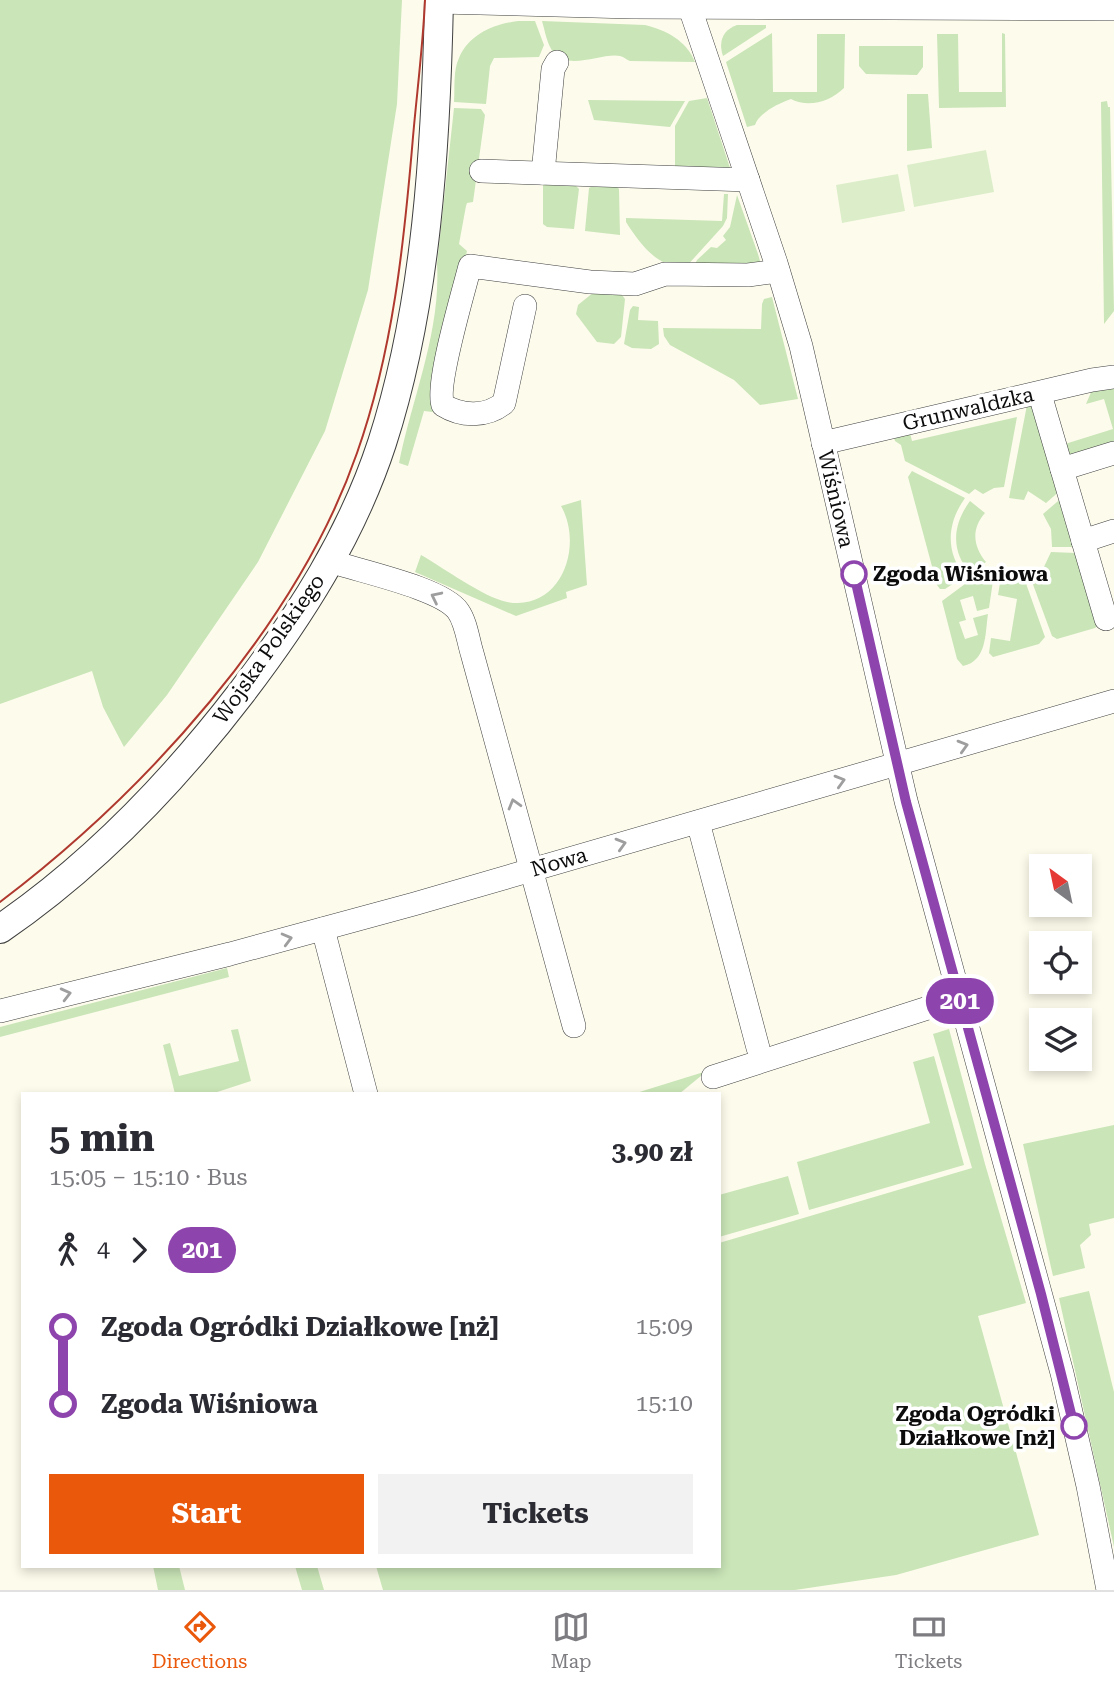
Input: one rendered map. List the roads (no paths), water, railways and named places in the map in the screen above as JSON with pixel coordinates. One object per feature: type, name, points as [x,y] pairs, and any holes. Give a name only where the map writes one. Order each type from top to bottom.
[{"type":"street","points":[[439,1],[690,8],[1114,9]]},
{"type":"street","name":"Wojska Polskiego","points":[[0,929],[59,885],[101,849],[183,766],[266,661],[299,613],[330,561],[357,506],[382,442],[412,323],[424,232],[435,111],[439,1]]},
{"type":"street","name":"Wiśniowa","points":[[690,8],[801,345],[898,764],[1062,1373],[1108,1590]]},
{"type":"street","points":[[543,173],[553,69],[556,62]]},
{"type":"street","points":[[481,171],[748,180]]},
{"type":"street","points":[[525,306],[504,403],[494,411],[482,414],[456,411],[443,405],[441,393],[447,361],[470,266],[590,282],[635,284],[665,274],[748,275],[778,271]]},
{"type":"street","name":"Grunwaldzka","points":[[823,443],[1114,377]]},
{"type":"street","points":[[1041,398],[1106,619]]},
{"type":"street","points":[[1062,469],[1114,453]]},
{"type":"street","points":[[1083,541],[1114,531]]},
{"type":"street","points":[[330,561],[401,581],[443,600],[458,610],[574,1026]]},
{"type":"street","name":"Nowa","points":[[0,1011],[323,929],[1114,701]]},
{"type":"street","points":[[698,822],[758,1048]]},
{"type":"street","points":[[323,929],[365,1092]]},
{"type":"street","points":[[713,1077],[959,998]]},
{"type":"tram line","points":[[0,902],[54,859],[108,810],[160,758],[210,702],[256,642],[296,581],[330,517],[357,453],[380,376],[388,336],[406,217],[425,0]]},
{"type":"place","name":"Zgoda Wiśniowa","points":[[854,574]]},
{"type":"place","name":"Zgoda Ogródki Działkowe [nż]","points":[[1074,1426]]}]
